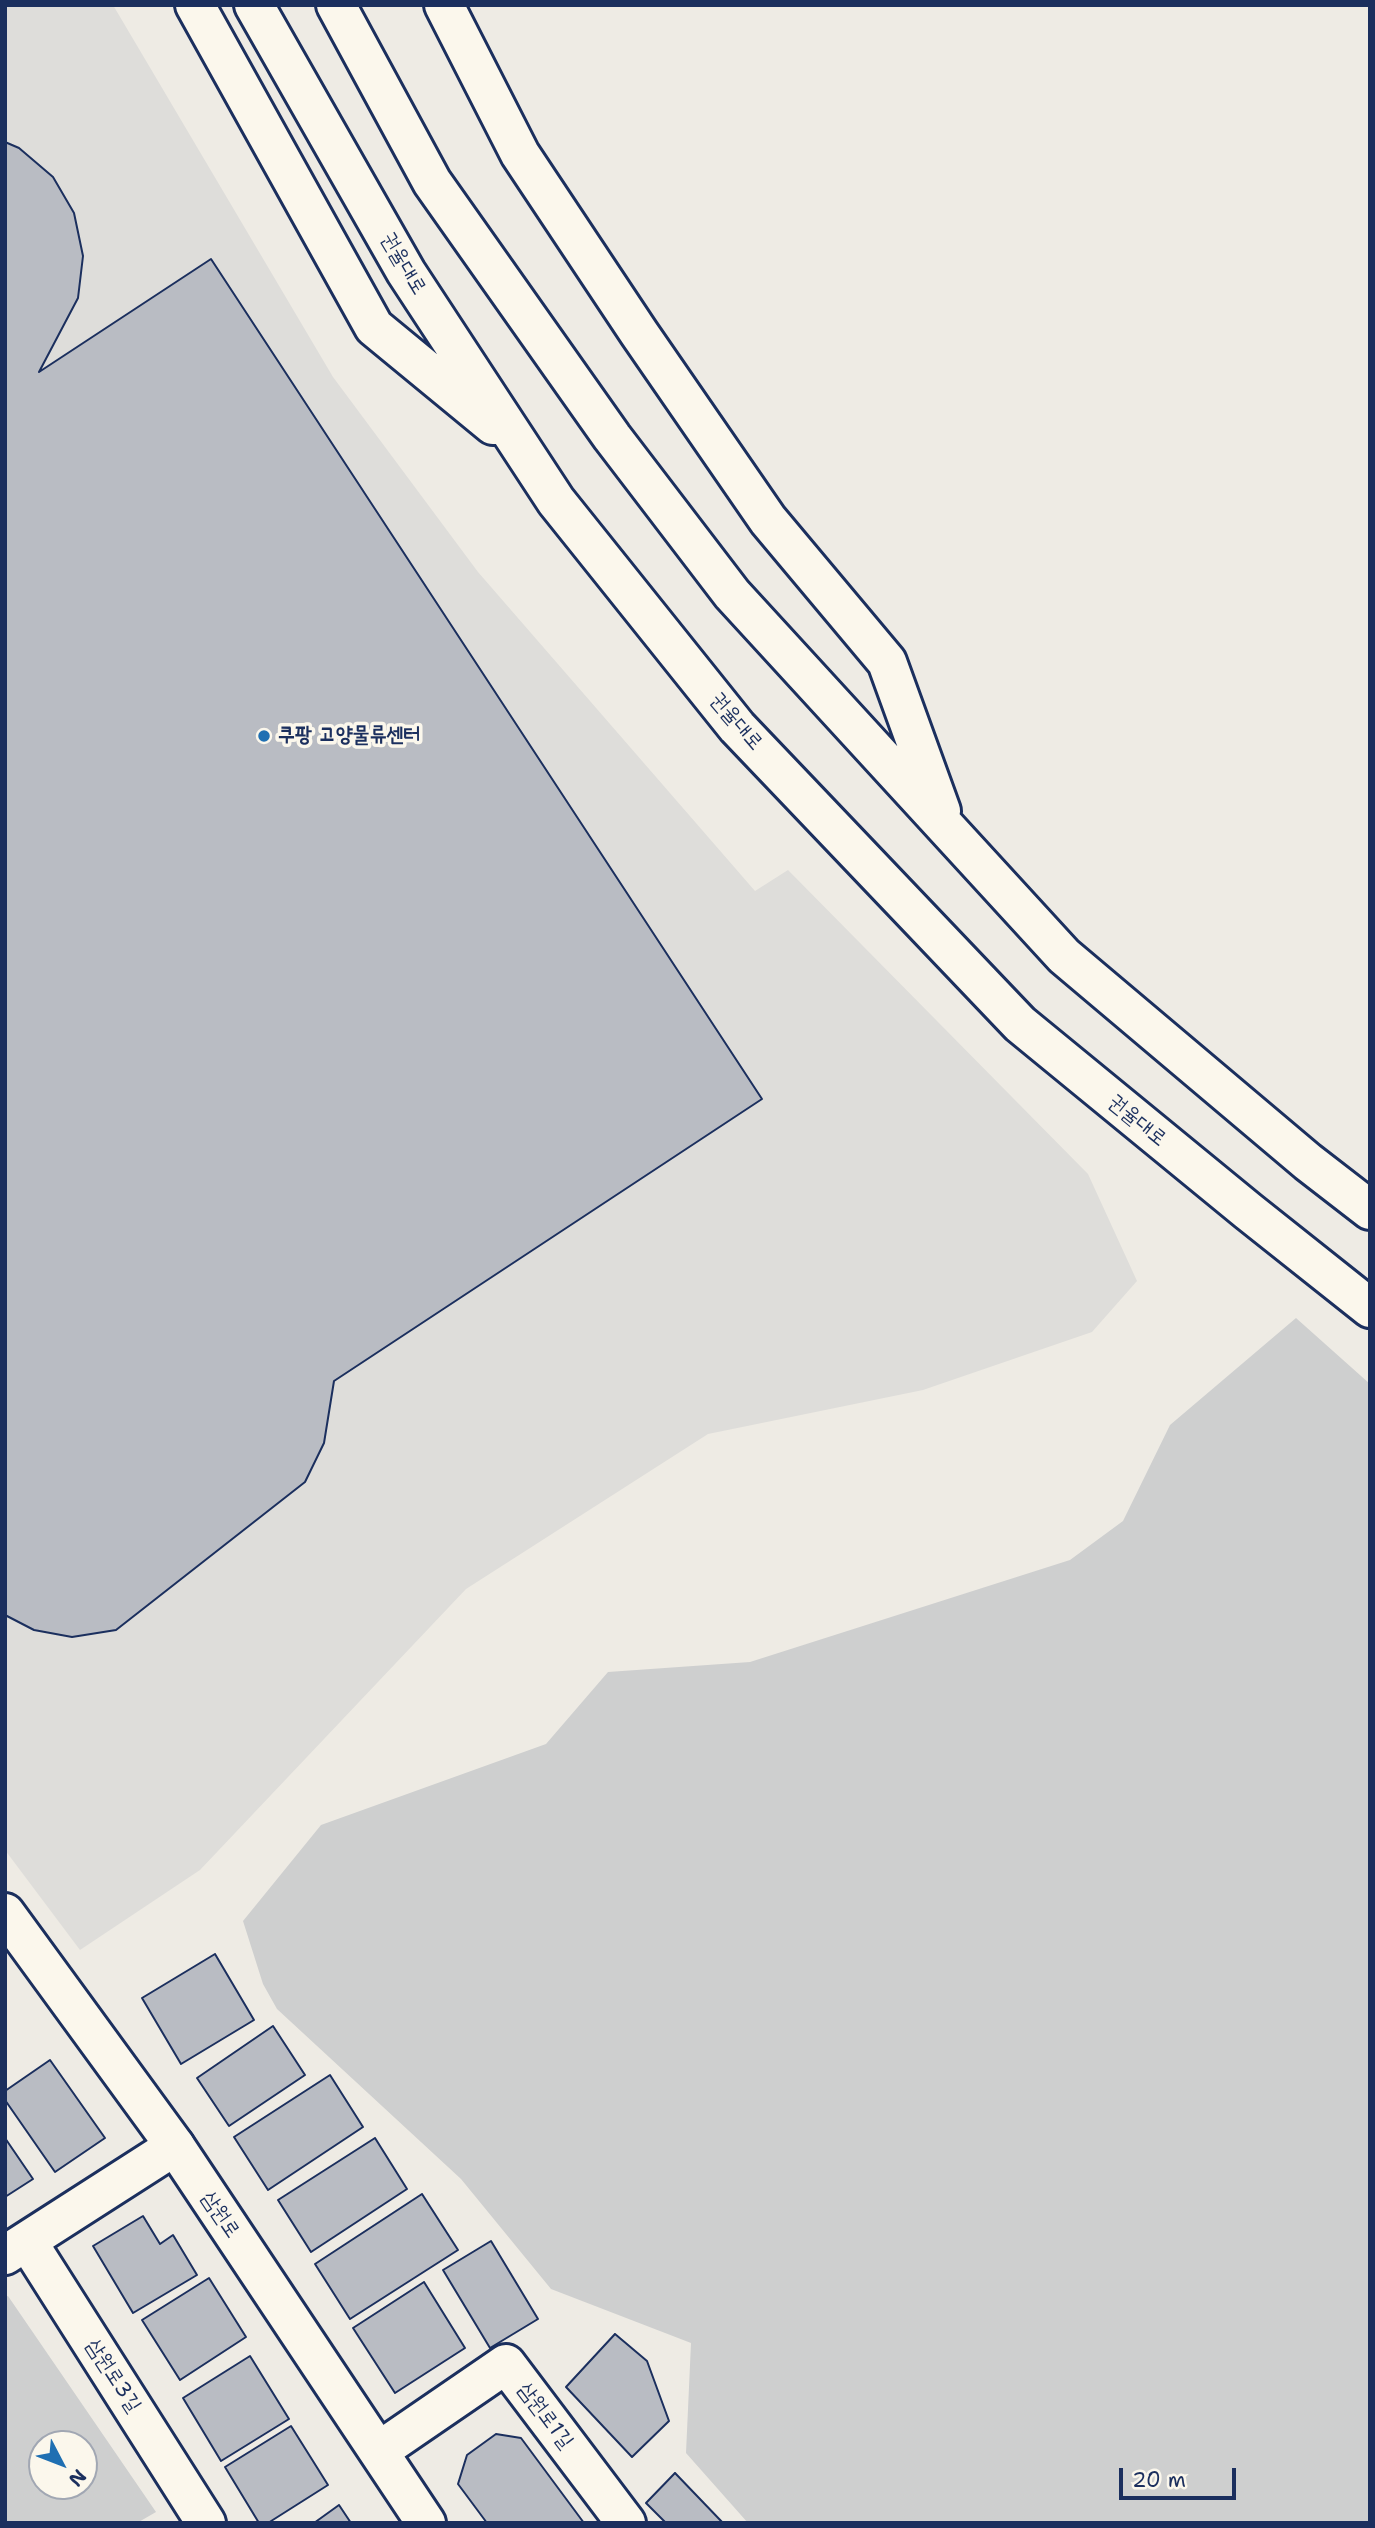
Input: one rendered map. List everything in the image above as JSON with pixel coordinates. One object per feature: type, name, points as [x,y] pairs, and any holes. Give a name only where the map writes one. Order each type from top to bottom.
[{"type":"main road","points":[[195,5],[374,327],[522,449]]},
{"type":"main road","name":"권율대로","points":[[254,5],[406,272],[556,501],[737,727],[1020,1024],[1248,1212],[1370,1308]]},
{"type":"main road","points":[[336,5],[432,182],[612,437],[732,594],[1065,956],[1308,1162],[1370,1210]]},
{"type":"main road","points":[[444,5],[520,154],[639,333],[768,520],[887,662],[948,829]]},
{"type":"main road","name":"삼원로","points":[[5,1913],[174,2146],[426,2523]]},
{"type":"main road","name":"삼원로3길","points":[[174,2146],[16,2248],[195,2519]]},
{"type":"main road","name":"삼원로1길","points":[[379,2451],[506,2364],[626,2523]]},
{"type":"shaded area","points":[[5,5],[113,5],[333,377],[478,572],[755,891],[788,870],[1088,1174],[1137,1281],[1092,1332],[923,1390],[708,1434],[466,1589],[200,1870],[80,1950],[5,1850]]},
{"type":"shaded area","points":[[1296,1318],[1370,1384],[1370,2523],[748,2523],[686,2453],[691,2343],[551,2289],[461,2179],[277,2009],[263,1984],[243,1921],[321,1825],[546,1744],[608,1672],[750,1662],[1070,1560],[1123,1521],[1170,1425]]},
{"type":"shaded area","points":[[8,2296],[156,2512],[137,2523],[5,2523],[5,2297]]},
{"type":"building","name":"쿠팡 고양물류센터","points":[[5,142],[19,148],[53,177],[74,213],[83,256],[78,298],[39,372],[211,259],[762,1099],[334,1381],[324,1443],[305,1482],[116,1630],[72,1637],[34,1630],[5,1615]]},
{"type":"building","points":[[215,1954],[254,2020],[181,2064],[142,1998]]},
{"type":"building","points":[[273,2026],[305,2075],[229,2126],[197,2078]]},
{"type":"building","points":[[50,2060],[105,2138],[55,2172],[5,2100],[5,2091]]},
{"type":"building","points":[[330,2075],[363,2127],[268,2190],[234,2137]]},
{"type":"building","points":[[5,2138],[33,2179],[5,2197]]},
{"type":"building","points":[[375,2138],[407,2189],[311,2252],[278,2200]]},
{"type":"building","points":[[422,2194],[458,2250],[350,2319],[315,2264]]},
{"type":"building","points":[[143,2216],[160,2244],[173,2235],[197,2275],[133,2313],[93,2246]]},
{"type":"building","points":[[491,2241],[538,2319],[490,2348],[443,2270]]},
{"type":"building","points":[[209,2278],[246,2337],[180,2380],[142,2320]]},
{"type":"building","points":[[424,2282],[465,2348],[395,2393],[353,2328]]},
{"type":"building","points":[[615,2334],[647,2361],[669,2421],[632,2457],[566,2387]]},
{"type":"building","points":[[250,2356],[289,2419],[221,2461],[183,2398]]},
{"type":"building","points":[[291,2426],[328,2485],[268,2523],[259,2523],[225,2467]]},
{"type":"building","points":[[496,2434],[521,2438],[584,2523],[487,2523],[458,2484],[467,2455]]},
{"type":"building","points":[[675,2473],[723,2523],[666,2523],[646,2503]]},
{"type":"building","points":[[339,2505],[351,2523],[314,2523]]},
{"type":"place","name":"쿠팡 고양물류센터","points":[[264,736]]}]
